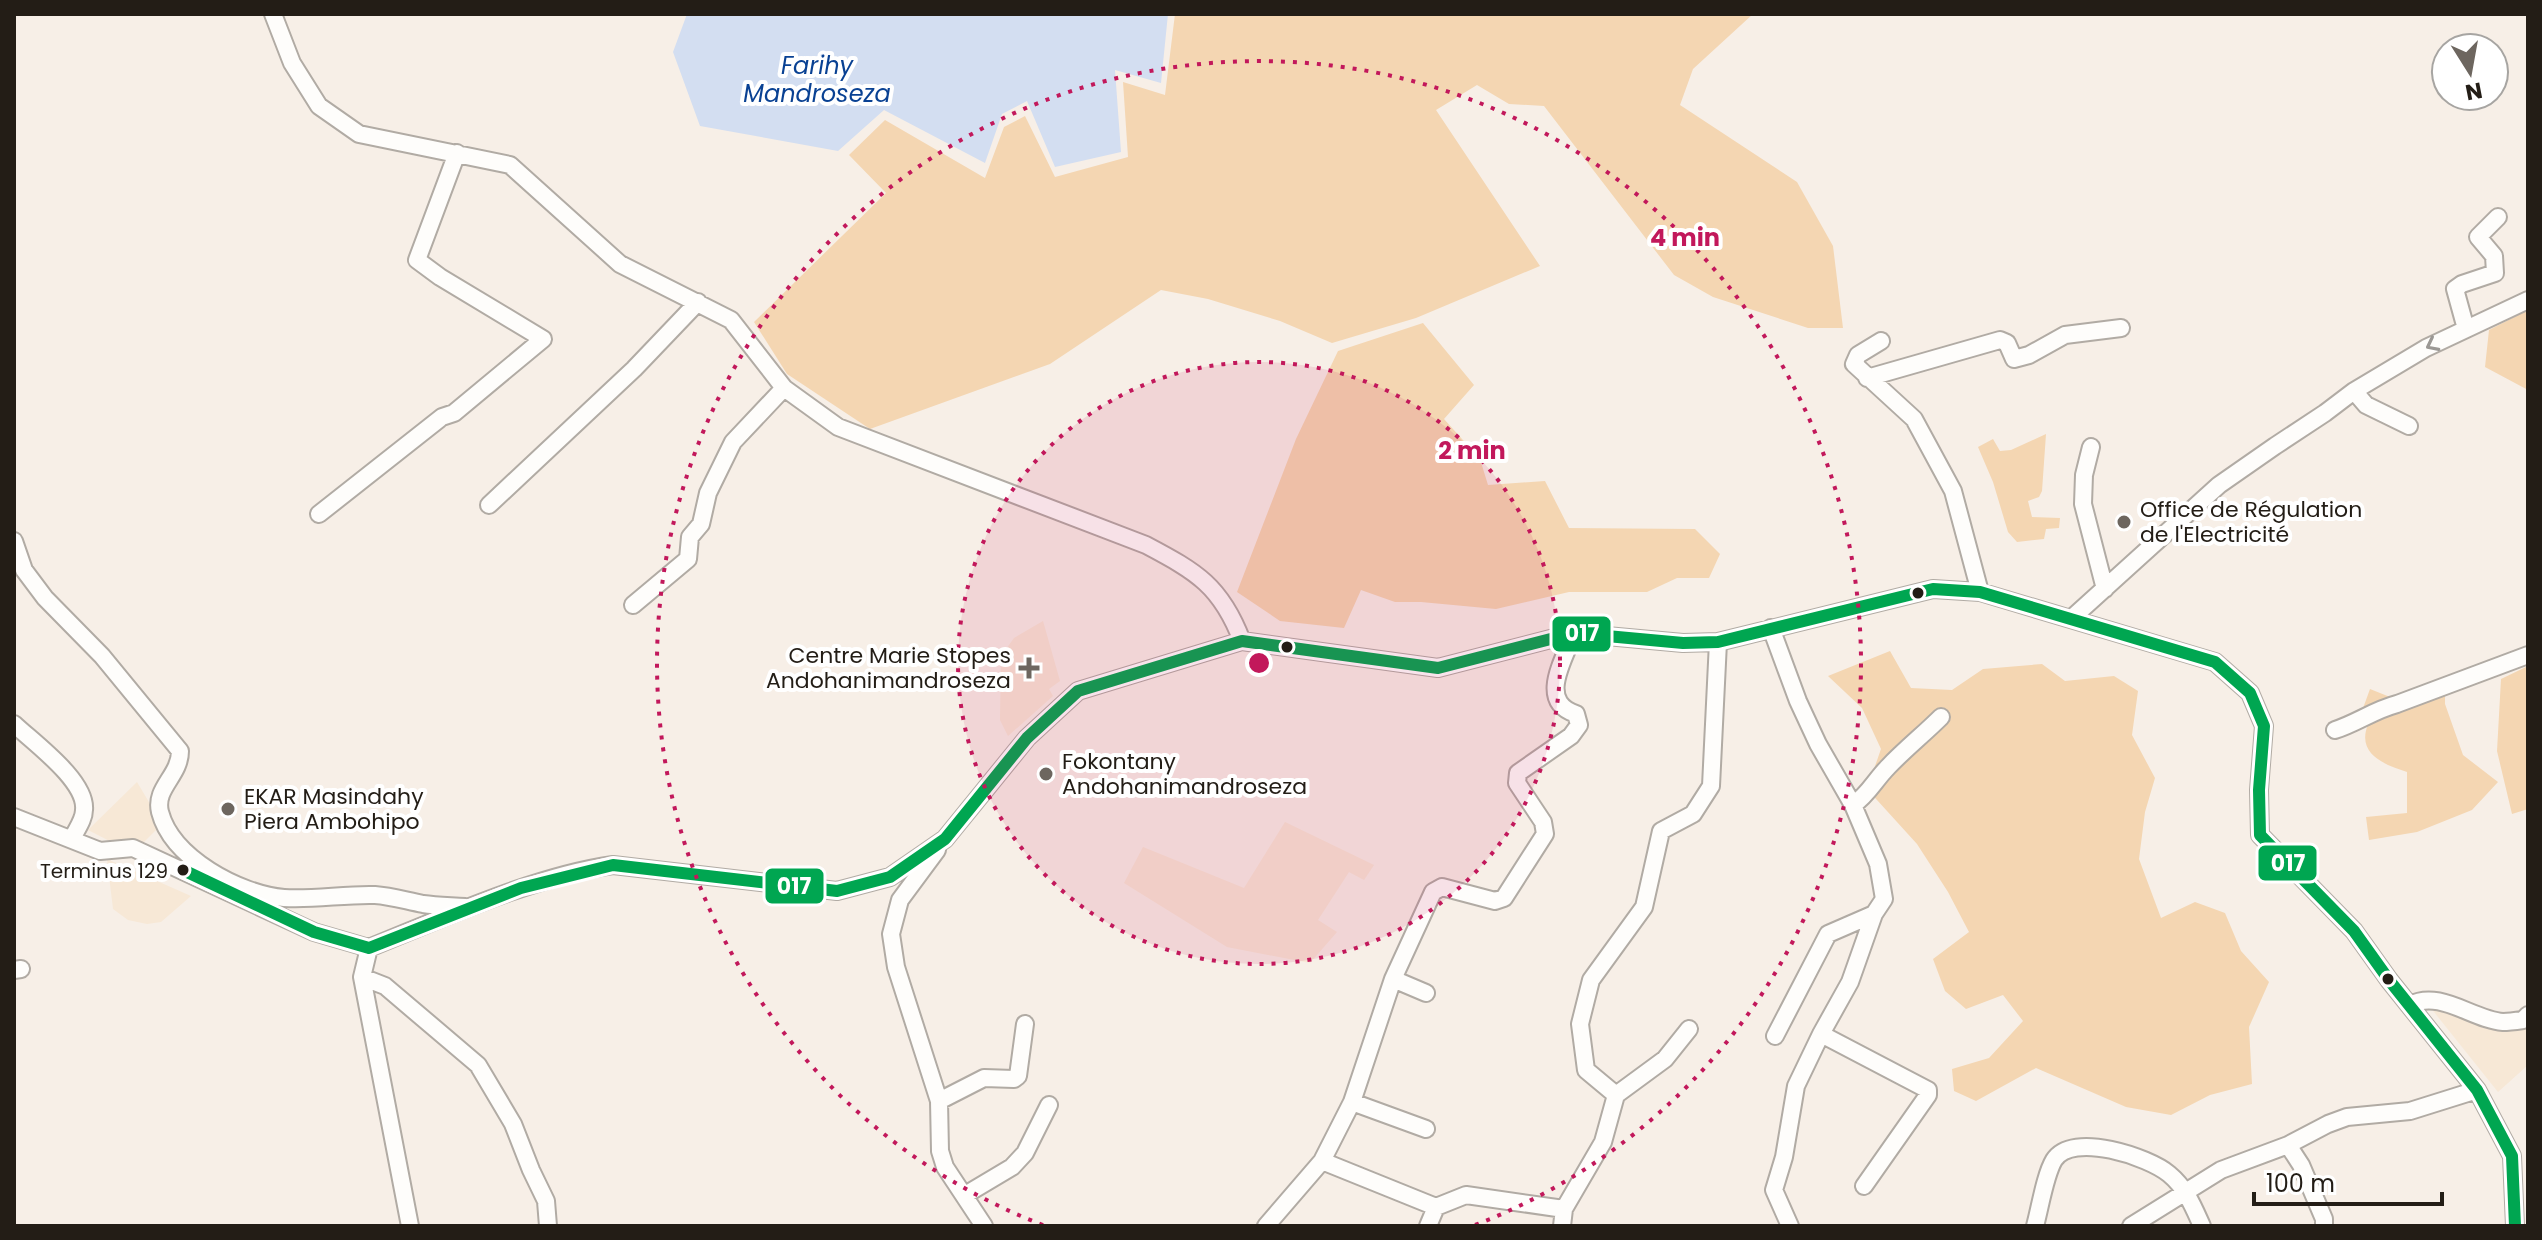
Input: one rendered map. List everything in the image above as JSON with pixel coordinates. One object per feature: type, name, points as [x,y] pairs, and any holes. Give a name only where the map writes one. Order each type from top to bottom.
[{"type":"street","points":[[273,14],[292,63],[319,106],[359,134],[510,165],[620,264],[731,320],[784,388],[838,427],[1146,545],[1184,565],[1212,586],[1231,613],[1242,641]]},
{"type":"street","points":[[319,514],[442,417],[454,413],[543,339],[417,260],[457,153]]},
{"type":"street","points":[[2466,329],[2455,289],[2495,273],[2494,256],[2478,237],[2498,217]]},
{"type":"street","points":[[2072,618],[2219,485],[2354,391],[2426,348],[2528,300]]},
{"type":"street","points":[[489,505],[634,369],[698,302]]},
{"type":"street","points":[[1867,378],[2000,340],[2007,343],[2014,359],[2029,355],[2065,335],[2121,328]]},
{"type":"street","points":[[1881,341],[1854,360],[1854,364],[1914,419],[1953,491],[1980,592]]},
{"type":"street","points":[[633,605],[688,559],[690,537],[701,524],[708,493],[733,442],[784,388]]},
{"type":"street","points":[[2354,391],[2366,405],[2409,426]]},
{"type":"street","points":[[2091,447],[2084,475],[2083,504],[2105,589]]},
{"type":"street","points":[[14,541],[24,570],[45,598],[102,656],[180,751],[180,764],[162,791],[160,813],[187,854],[204,868],[244,887],[283,898],[377,895],[425,904],[471,907]]},
{"type":"street","points":[[984,1226],[951,1179],[942,1159],[939,1101],[896,967],[891,934],[900,900],[945,839],[1027,738],[1078,691],[1242,641],[1438,668],[1574,633],[1683,643],[1718,642],[1933,589],[1980,592],[2215,662],[2250,693],[2264,726],[2259,790],[2260,835],[2354,931],[2477,1090],[2512,1156],[2515,1226]]},
{"type":"street","points":[[1771,628],[1798,701],[1818,744],[1853,805],[1878,864],[1884,899],[1874,914],[1850,982],[1796,1086],[1784,1157],[1774,1190],[1790,1226]]},
{"type":"street","points":[[1266,1226],[1322,1161],[1352,1102],[1393,979],[1433,892],[1442,887],[1495,901],[1504,898],[1545,834],[1543,822],[1517,783],[1517,777],[1518,773],[1571,736],[1579,725],[1576,714],[1564,710],[1557,703],[1555,691],[1556,680],[1574,633]]},
{"type":"street","points":[[1616,1095],[1586,1070],[1580,1024],[1591,980],[1644,907],[1661,831],[1693,814],[1711,786],[1718,642]]},
{"type":"street","points":[[2335,730],[2355,724],[2377,709],[2528,655]]},
{"type":"street","points":[[1853,805],[1866,797],[1888,766],[1941,717]]},
{"type":"street","points":[[14,724],[77,784],[84,797],[85,813],[72,839]]},
{"type":"street","points":[[14,817],[100,851],[133,848],[314,932],[369,948],[471,907],[579,870],[613,865],[837,891],[890,877],[945,839]]},
{"type":"street","points":[[1775,1036],[1828,934],[1874,914]]},
{"type":"street","points":[[369,948],[362,977],[410,1226]]},
{"type":"street","points":[[362,977],[385,986],[478,1065],[513,1124],[546,1201],[548,1226]]},
{"type":"street","points":[[1393,979],[1426,993]]},
{"type":"street","points":[[2410,1005],[2421,999],[2465,1008],[2501,1022],[2523,1020],[2528,1015]]},
{"type":"street","points":[[939,1101],[984,1078],[1014,1079],[1018,1076],[1025,1024]]},
{"type":"street","points":[[1322,1161],[1436,1207],[1466,1195],[1563,1218],[1603,1142],[1616,1095],[1665,1059],[1689,1029]]},
{"type":"street","points":[[1821,1034],[1928,1090],[1928,1095],[1864,1186]]},
{"type":"street","points":[[2131,1226],[2221,1170],[2288,1145],[2328,1124],[2347,1117],[2410,1111],[2477,1090]]},
{"type":"street","points":[[1352,1102],[1426,1129]]},
{"type":"street","points":[[965,1195],[1019,1160],[1049,1105]]},
{"type":"street","points":[[2288,1145],[2301,1165],[2324,1219],[2324,1226]]},
{"type":"street","points":[[2035,1226],[2053,1161],[2060,1154],[2079,1146],[2144,1159],[2168,1172],[2186,1190],[2202,1226]]},
{"type":"street","points":[[1428,1226],[1436,1207]]},
{"type":"shaded area","points":[[1175,14],[1753,14],[1693,69],[1680,105],[1797,182],[1833,246],[1843,328],[1808,328],[1713,297],[1674,275],[1544,106],[1509,104],[1477,85],[1436,110],[1540,266],[1416,318],[1332,343],[1280,321],[1208,299],[1161,290],[1050,364],[870,429],[787,374],[754,322],[886,193],[849,155],[885,120],[985,178],[1004,127],[1025,116],[1055,177],[1128,157],[1123,82],[1165,95]]},
{"type":"shaded area","points":[[2528,310],[2528,390],[2485,367],[2489,330]]},
{"type":"shaded area","points":[[1423,323],[1474,385],[1444,419],[1480,459],[1488,485],[1545,481],[1569,528],[1695,529],[1720,554],[1709,578],[1677,578],[1647,592],[1569,592],[1496,609],[1395,602],[1361,590],[1344,628],[1280,621],[1237,592],[1296,439],[1338,351]]},
{"type":"shaded area","points":[[2046,434],[2042,491],[2039,497],[2028,501],[2032,517],[2060,518],[2059,528],[2046,529],[2044,539],[2017,542],[2008,532],[1993,482],[1978,447],[1993,439],[2000,451],[2011,450]]},
{"type":"shaded area","name":"Centre Marie Stopes Andohanimandroseza","points":[[1043,621],[1060,681],[1049,689],[1053,696],[1008,736],[1000,720],[1001,656],[1014,638]]},
{"type":"shaded area","points":[[1890,651],[1911,688],[1952,690],[1983,669],[2042,664],[2065,681],[2114,676],[2138,691],[2132,735],[2155,778],[2145,812],[2139,859],[2161,918],[2195,902],[2225,913],[2241,951],[2269,982],[2249,1027],[2252,1084],[2210,1095],[2171,1115],[2126,1107],[2036,1068],[1976,1101],[1954,1091],[1952,1069],[1989,1058],[2023,1021],[2003,995],[1966,1009],[1945,991],[1933,959],[1969,932],[1917,844],[1867,789],[1881,749],[1862,708],[1828,676]]},
{"type":"shaded area","points":[[2528,666],[2528,809],[2512,814],[2497,751],[2501,679]]},
{"type":"shaded area","points":[[2370,689],[2390,697],[2390,712],[2445,693],[2445,704],[2463,755],[2498,782],[2472,810],[2417,832],[2369,840],[2366,817],[2407,813],[2407,772],[2380,761],[2368,749],[2366,733],[2369,722],[2362,711]]},
{"type":"shaded area","points":[[137,782],[162,824],[133,853],[88,830]]},
{"type":"shaded area","points":[[1285,822],[1374,865],[1364,880],[1349,872],[1318,920],[1337,932],[1310,963],[1227,947],[1124,883],[1143,847],[1244,888]]},
{"type":"shaded area","points":[[107,859],[191,896],[161,922],[147,924],[128,920],[113,909]]},
{"type":"shaded area","points":[[2422,997],[2528,1021],[2528,1065],[2498,1092]]},
{"type":"water","name":"Farihy Mandroseza","points":[[687,14],[1168,14],[1161,83],[1115,70],[1121,152],[1055,167],[1027,101],[1002,114],[985,163],[884,110],[838,151],[700,126],[673,52]]},
{"type":"transit line","name":"017","points":[[369,948],[521,888],[613,865],[837,891],[890,877],[945,839],[1027,738],[1078,691],[1242,641],[1438,668],[1574,633],[1683,643],[1718,642],[1933,589],[1980,592],[2215,662],[2250,693],[2264,726],[2259,790],[2260,835],[2354,931],[2477,1090],[2512,1156],[2515,1226]]},
{"type":"transit line","name":"017","points":[[183,870],[314,932],[369,948]]},
{"type":"place","name":"Office de Régulation de l'Electricité","points":[[2124,522]]},
{"type":"place","name":"Centre Marie Stopes Andohanimandroseza","points":[[1029,668]]},
{"type":"place","name":"Fokontany Andohanimandroseza","points":[[1046,774]]},
{"type":"place","name":"EKAR Masindahy Piera Ambohipo","points":[[228,809]]},
{"type":"place","name":"Terminus 129","points":[[183,870]]}]
